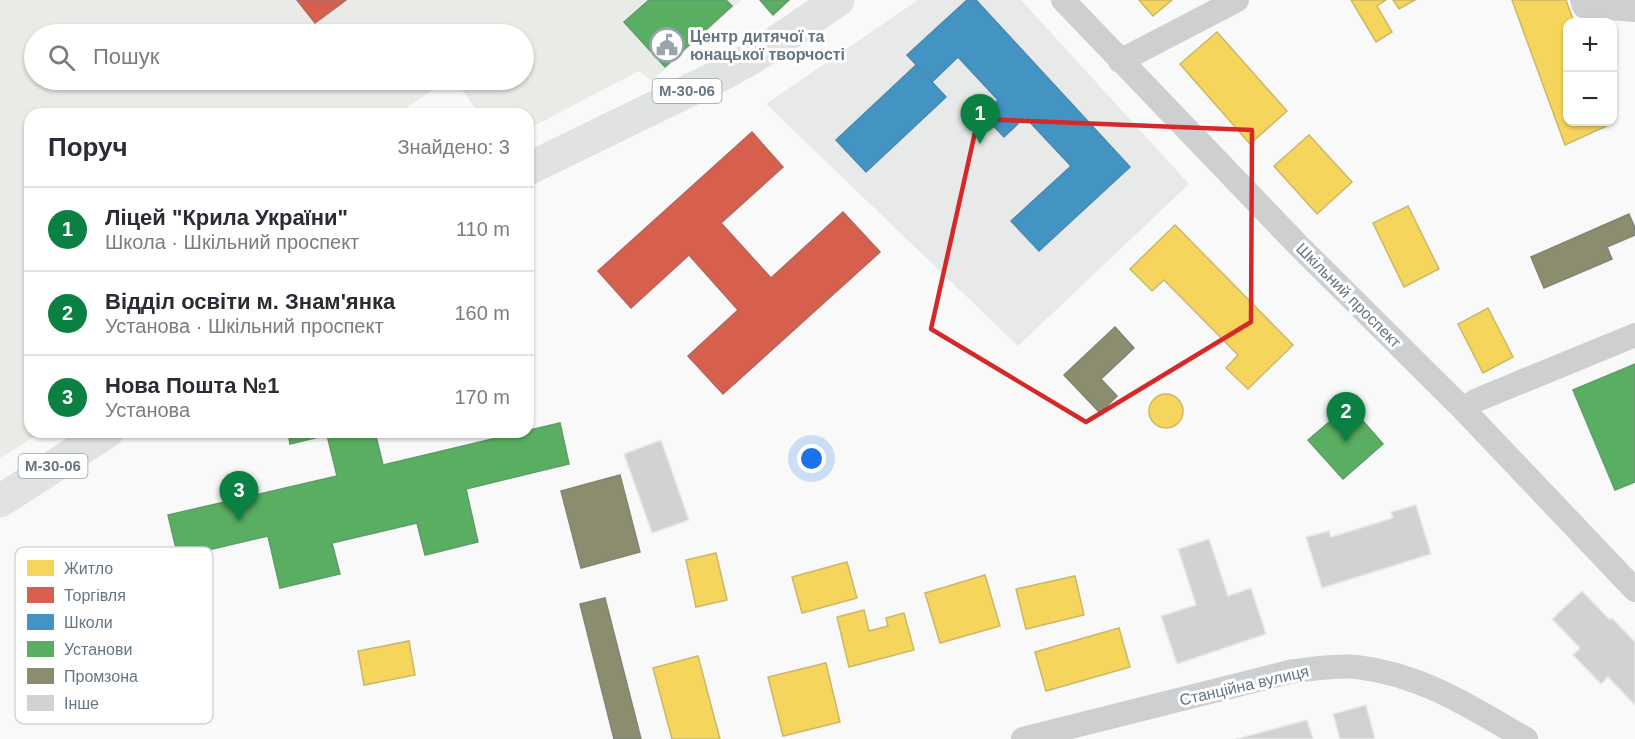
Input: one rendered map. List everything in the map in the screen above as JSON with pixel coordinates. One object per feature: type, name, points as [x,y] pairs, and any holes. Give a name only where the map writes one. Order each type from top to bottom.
[{"type":"main road","name":"М-30-06","points":[[534,166],[725,73],[760,53],[838,0]]},
{"type":"main road","name":"М-30-06","points":[[0,501],[97,438]]},
{"type":"street","name":"Шкільний проспект","points":[[1063,0],[1298,244],[1463,409],[1635,590]]},
{"type":"street","points":[[1120,61],[1237,0]]},
{"type":"street","points":[[1582,0],[1584,6],[1635,10],[1631,0]]},
{"type":"street","points":[[1463,409],[1477,400],[1635,335]]},
{"type":"street","name":"Станційна вулиця","points":[[1023,739],[1293,671],[1346,667],[1384,672],[1442,691],[1526,739]]},
{"type":"highlighted area","points":[[978,119],[1252,130],[1251,322],[1086,422],[931,329]]},
{"type":"shaded area","points":[[0,0],[742,0],[652,81],[639,71],[534,126],[534,108],[475,108],[462,90],[534,90],[534,24],[24,24],[24,90],[433,90],[406,108],[24,108],[24,438],[32,438],[0,458]]},
{"type":"shaded area","points":[[918,0],[1021,0],[1189,184],[1018,346],[766,104]]},
{"type":"building: Житло","points":[[1139,0],[1172,0],[1153,16]]},
{"type":"building: Житло","points":[[1351,0],[1386,0],[1377,6],[1392,32],[1376,42]]},
{"type":"building: Житло","points":[[1393,0],[1415,0],[1399,9]]},
{"type":"building: Житло","points":[[1512,0],[1566,0],[1573,18],[1563,18],[1563,126],[1607,126],[1565,145]]},
{"type":"building: Житло","points":[[1217,32],[1287,111],[1250,144],[1180,64]]},
{"type":"building: Житло","points":[[1309,135],[1352,182],[1317,214],[1274,166]]},
{"type":"building: Житло","points":[[1408,206],[1439,269],[1404,287],[1373,223]]},
{"type":"building: Житло","points":[[1175,225],[1293,345],[1248,389],[1226,368],[1238,355],[1164,280],[1152,291],[1130,269]]},
{"type":"building: Житло","points":[[1488,308],[1513,357],[1483,373],[1458,324]]},
{"type":"building: Житло","points":[[1166,394],[1178,399],[1183,411],[1178,423],[1166,428],[1154,423],[1149,411],[1154,399]]},
{"type":"building: Житло","points":[[716,553],[727,600],[696,607],[686,560]]},
{"type":"building: Житло","points":[[847,562],[857,598],[802,613],[792,577]]},
{"type":"building: Житло","points":[[985,575],[1000,626],[940,643],[925,593]]},
{"type":"building: Житло","points":[[1075,576],[1084,615],[1026,629],[1016,589]]},
{"type":"building: Житло","points":[[864,610],[869,631],[888,626],[886,618],[904,613],[914,650],[849,667],[837,617]]},
{"type":"building: Житло","points":[[1119,628],[1130,667],[1046,691],[1035,652]]},
{"type":"building: Житло","points":[[409,641],[415,675],[364,685],[358,651]]},
{"type":"building: Житло","points":[[698,656],[720,739],[672,739],[653,668]]},
{"type":"building: Житло","points":[[826,663],[840,722],[783,736],[768,677]]},
{"type":"building: Торгівля","points":[[297,0],[346,0],[315,23]]},
{"type":"building: Торгівля","points":[[752,132],[783,167],[721,223],[771,278],[843,212],[880,252],[723,394],[688,356],[738,310],[689,255],[631,308],[598,271]]},
{"type":"building: Школи","points":[[967,0],[976,0],[1130,167],[1039,251],[1011,221],[1071,166],[1025,117],[1004,137],[982,114],[998,100],[958,57],[932,82],[907,55]]},
{"type":"building: Школи","points":[[916,65],[946,97],[866,172],[836,140]]},
{"type":"building: Установи","name":"Центр дитячої та юнацької творчості","points":[[649,0],[726,0],[732,6],[665,67],[624,22]]},
{"type":"building: Установи","name":"Центр дитячої та юнацької творчості","points":[[760,0],[789,0],[773,15]]},
{"type":"building: Установи","points":[[1635,364],[1635,482],[1615,490],[1573,390]]},
{"type":"building: Установи","points":[[1349,405],[1383,444],[1343,479],[1308,440]]},
{"type":"building: Установи","points":[[560,423],[569,464],[466,489],[478,542],[425,555],[417,523],[332,543],[340,574],[280,588],[268,536],[213,549],[213,547],[176,547],[168,515],[337,476],[328,438],[376,438],[383,465],[497,438],[534,438],[534,429]]},
{"type":"building: Установи","points":[[289,438],[315,438],[290,444]]},
{"type":"building: Промзона","points":[[1629,214],[1635,228],[1635,235],[1607,247],[1612,259],[1544,288],[1531,257]]},
{"type":"building: Промзона","points":[[1115,327],[1134,348],[1101,379],[1117,396],[1100,413],[1064,375]]},
{"type":"building: Промзона","points":[[620,475],[640,552],[581,568],[561,491]]},
{"type":"building: Промзона","points":[[605,598],[641,739],[614,739],[580,604]]},
{"type":"building: Інше","points":[[661,440],[689,520],[652,533],[624,454]]},
{"type":"building: Інше","points":[[1416,505],[1431,554],[1322,588],[1306,537],[1329,531],[1331,537],[1393,518],[1391,512]]},
{"type":"building: Інше","points":[[1209,539],[1228,596],[1251,588],[1266,634],[1177,664],[1161,616],[1196,605],[1178,549]]},
{"type":"building: Інше","points":[[1582,591],[1635,642],[1635,705],[1608,677],[1601,684],[1573,655],[1580,648],[1552,619]]},
{"type":"building: Інше","points":[[1366,705],[1375,739],[1340,739],[1333,714]]},
{"type":"building: Інше","points":[[1307,720],[1313,739],[1236,739]]},
{"type":"place","name":"Центр дитячої та юнацької творчості","points":[[667,45]]},
{"type":"place","name":"Ліцей \"Крила України\"","points":[[980,144]]},
{"type":"place","name":"Відділ освіти м. Знам'янка","points":[[1346,442]]},
{"type":"place","name":"Нова Пошта №1","points":[[239,521]]}]
